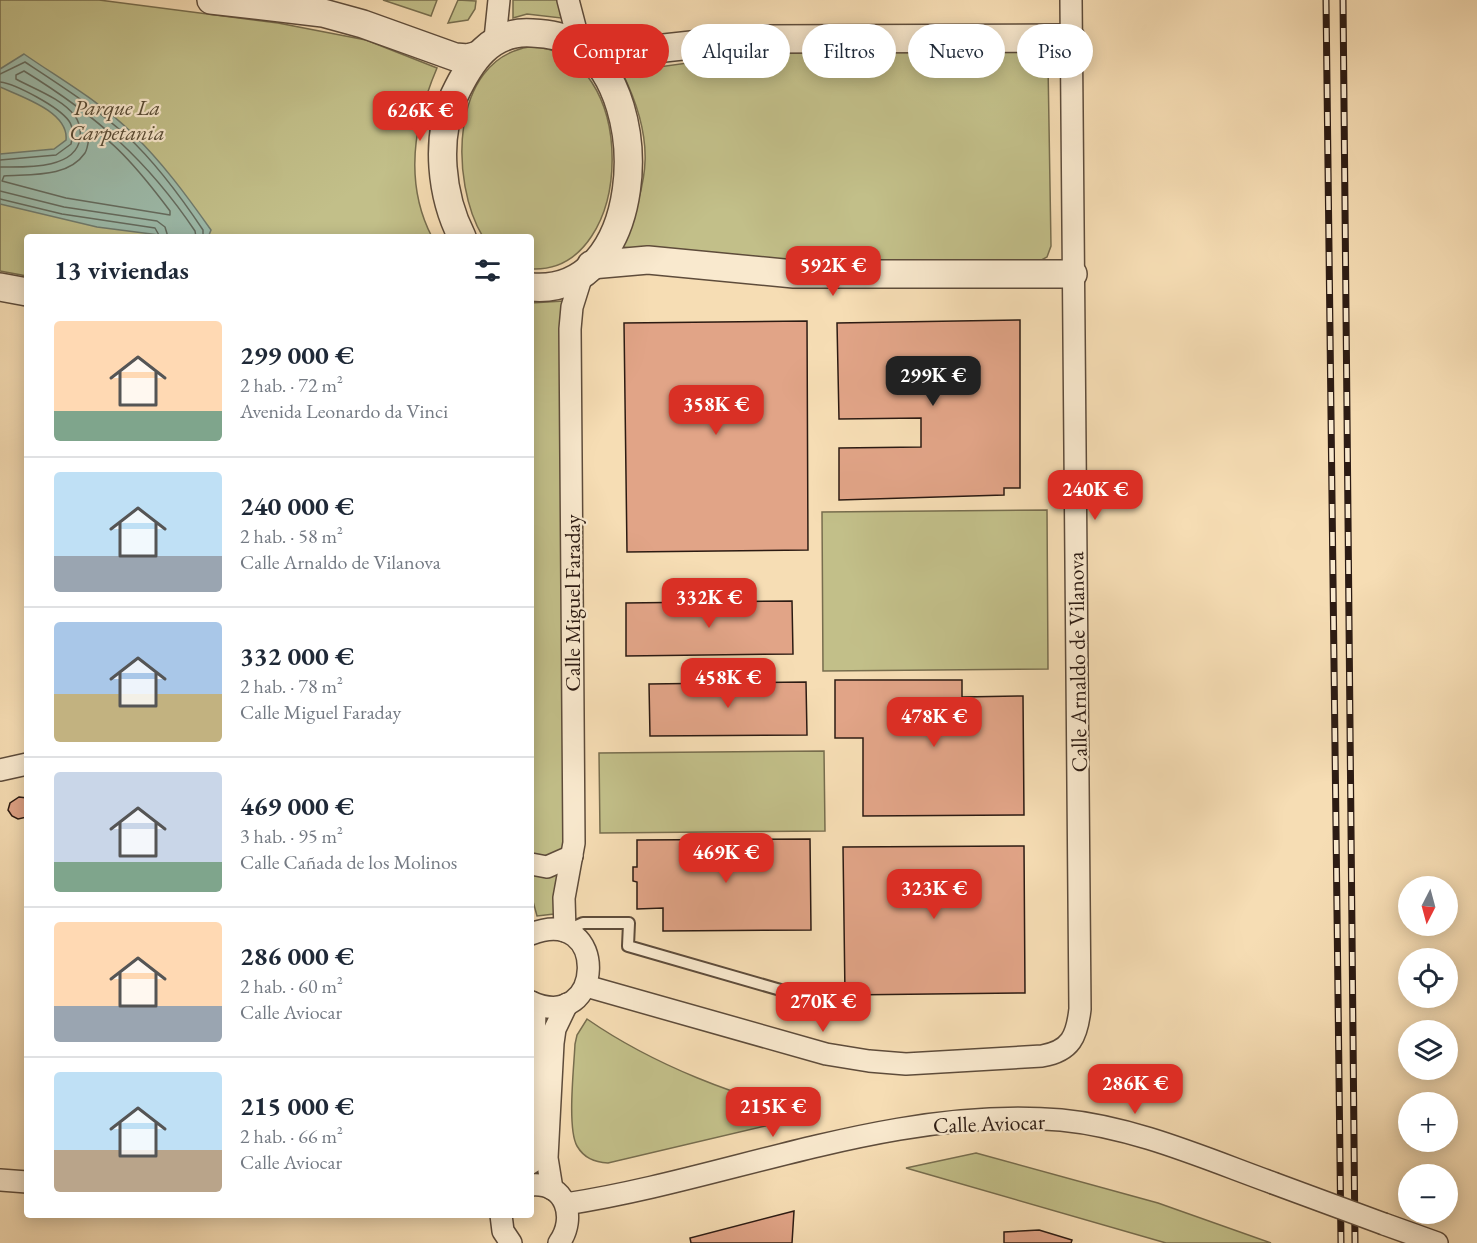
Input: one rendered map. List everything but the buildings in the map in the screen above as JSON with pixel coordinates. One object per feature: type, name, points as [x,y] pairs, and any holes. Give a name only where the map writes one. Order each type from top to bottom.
[{"type":"street","points":[[211,0],[323,13],[363,24],[455,57],[468,58],[487,47],[525,32],[552,35]]},
{"type":"street","points":[[461,234],[448,196],[443,167],[443,140],[450,105],[464,74],[487,47],[499,0]]},
{"type":"street","points":[[568,0],[576,24]]},
{"type":"street","name":"Calle Arnaldo de Vilanova","points":[[1071,0],[1071,24]]},
{"type":"street","points":[[669,45],[746,39],[1017,38]]},
{"type":"street","points":[[587,270],[606,248],[619,222],[626,199],[630,165],[626,133],[615,94],[606,78]]},
{"type":"street","name":"Calle Arnaldo de Vilanova","points":[[586,986],[826,1054],[906,1065],[1042,1056],[1057,1053],[1074,1035],[1080,1009],[1071,78]]},
{"type":"street","points":[[534,287],[551,285],[587,270],[648,260],[794,274],[1073,274]]},
{"type":"street","name":"Calle Miguel Faraday","points":[[565,931],[564,898],[572,856],[570,330],[572,308],[587,270]]},
{"type":"street","points":[[0,287],[24,291]]},
{"type":"street","points":[[0,770],[24,765]]},
{"type":"street","points":[[534,865],[547,867],[572,856]]},
{"type":"street","points":[[534,933],[542,930],[565,931],[576,938],[587,954],[590,973],[586,986],[567,1004],[555,1029],[553,1042],[547,1158],[569,1225],[559,1243]]},
{"type":"street","points":[[534,1003],[548,1007],[567,1004]]},
{"type":"street","points":[[534,1009],[534,1049]]},
{"type":"street","name":"Calle Aviocar","points":[[559,1196],[914,1126],[1001,1118],[1062,1120],[1099,1126],[1159,1142],[1437,1243]]},
{"type":"street","points":[[0,1180],[24,1182]]},
{"type":"street","points":[[534,1186],[559,1196]]},
{"type":"street","points":[[501,1218],[503,1231],[512,1243]]},
{"type":"lane","points":[[565,931],[583,923],[628,923],[628,946],[791,993]]},
{"type":"green space","name":"Parque La Carpetania","points":[[0,0],[99,0],[278,23],[366,40],[437,68],[423,110],[415,152],[418,195],[431,234],[24,234],[24,275],[0,271]]},
{"type":"green space","points":[[383,0],[437,0],[431,16]]},
{"type":"green space","points":[[458,0],[476,1],[475,9],[468,20],[448,23]]},
{"type":"green space","points":[[513,0],[558,0],[561,18],[527,14],[513,18]]},
{"type":"green space","points":[[529,47],[552,53],[552,78],[588,78],[592,82],[607,118],[612,160],[607,201],[592,236],[566,261],[534,268],[534,234],[482,234],[472,214],[465,186],[462,157],[464,127],[471,99],[483,75],[503,57]]},
{"type":"green space","points":[[790,50],[802,50],[802,78],[896,78],[896,50],[908,50],[908,78],[1005,78],[1005,50],[1017,50],[1017,78],[1048,78],[1051,246],[1047,257],[1036,263],[785,262],[621,247],[638,201],[645,160],[640,118],[625,78],[669,78],[669,66],[681,64],[681,78],[790,78]]},
{"type":"green space","points":[[564,301],[566,839],[562,852],[550,857],[534,854],[534,303]]},
{"type":"green space","points":[[1047,510],[1048,669],[823,671],[822,512]]},
{"type":"green space","points":[[824,751],[825,831],[600,833],[599,753]]},
{"type":"green space","points":[[563,870],[554,914],[537,916],[534,905],[534,873]]},
{"type":"green space","points":[[587,1019],[639,1051],[697,1078],[757,1099],[816,1114],[608,1163],[594,1160],[583,1154],[577,1146],[572,1126],[575,1044],[577,1035]]},
{"type":"green space","points":[[976,1153],[1158,1203],[1271,1243],[1166,1243],[906,1168]]},
{"type":"water","points":[[24,54],[94,101],[132,133],[154,156],[211,230],[209,234],[151,234],[97,227],[0,204],[0,154],[54,149],[66,140],[65,130],[52,114],[31,101],[0,87],[0,69]]},
{"type":"railway","points":[[1326,0],[1341,1243]]},
{"type":"railway","points":[[1343,0],[1355,1243]]}]
